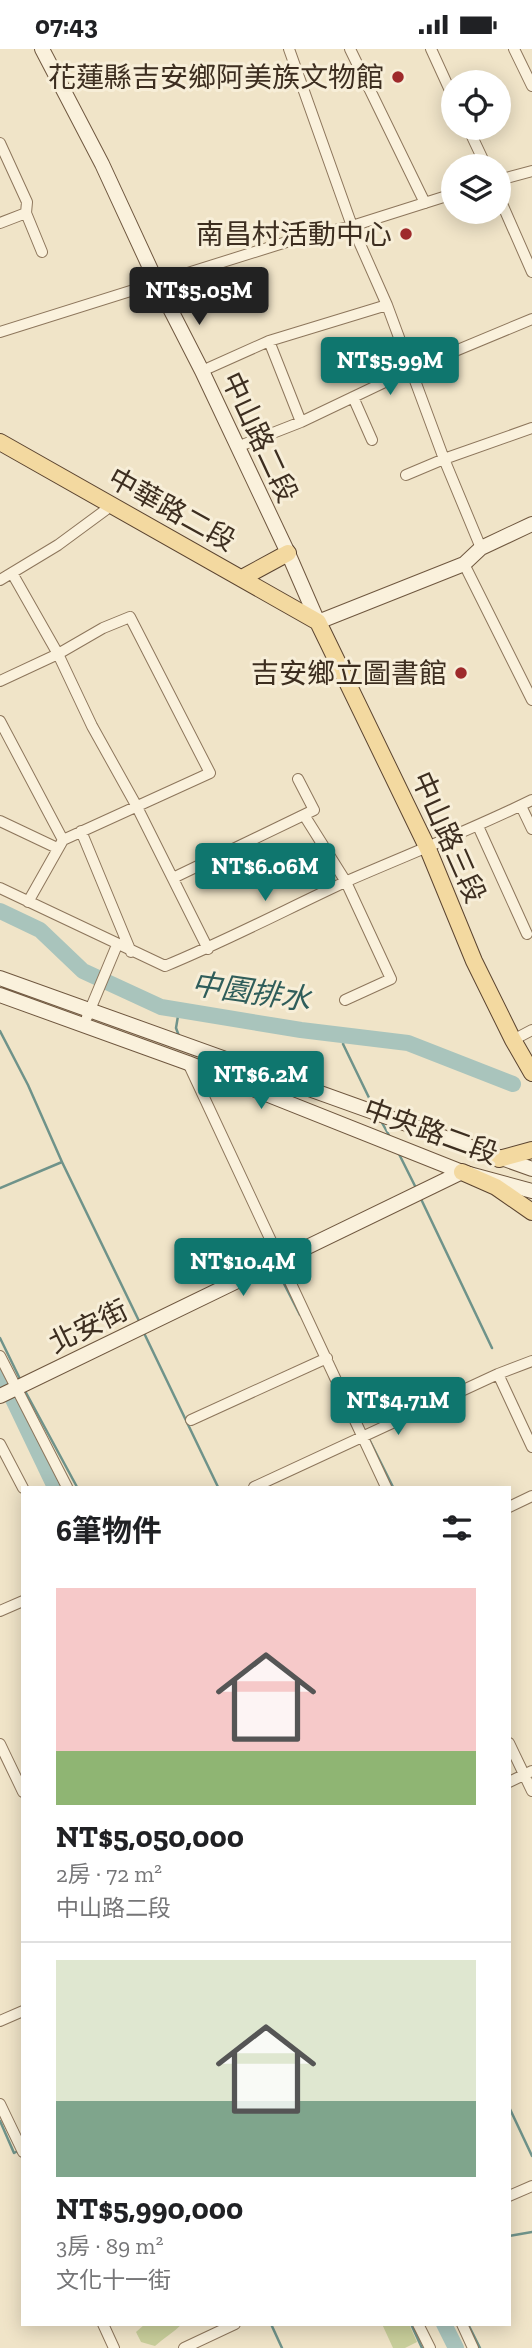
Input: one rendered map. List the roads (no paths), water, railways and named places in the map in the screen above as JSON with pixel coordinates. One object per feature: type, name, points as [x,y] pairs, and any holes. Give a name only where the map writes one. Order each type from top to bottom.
[{"type":"main road","name":"中華路二段","points":[[0,442],[318,622]]},
{"type":"main road","points":[[242,577],[288,553]]},
{"type":"main road","name":"中山路三段","points":[[318,622],[428,849],[474,961],[532,1073]]},
{"type":"main road","points":[[499,1159],[532,1150]]},
{"type":"main road","points":[[462,1172],[496,1187],[532,1212]]},
{"type":"street","name":"中山路二段","points":[[42,49],[102,164],[157,283],[202,371],[318,622]]},
{"type":"street","points":[[289,49],[352,226],[387,305],[444,459],[481,548]]},
{"type":"street","points":[[350,49],[425,203]]},
{"type":"street","points":[[431,49],[441,71]]},
{"type":"street","points":[[514,49],[532,86]]},
{"type":"street","points":[[0,143],[27,202],[26,213],[42,252]]},
{"type":"street","points":[[511,177],[532,171]]},
{"type":"street","points":[[0,320],[2,331],[296,239],[352,226],[441,198]]},
{"type":"street","points":[[0,222],[26,213]]},
{"type":"street","points":[[511,224],[532,272]]},
{"type":"street","points":[[202,371],[269,341],[387,305]]},
{"type":"street","points":[[237,447],[301,422],[412,369],[532,319]]},
{"type":"street","points":[[269,341],[301,422]]},
{"type":"street","points":[[353,397],[372,440]]},
{"type":"street","points":[[406,475],[532,428]]},
{"type":"street","points":[[0,580],[58,545],[111,506]]},
{"type":"street","points":[[318,622],[464,563],[481,548],[532,524]]},
{"type":"street","points":[[464,563],[532,700]]},
{"type":"street","points":[[12,573],[58,654],[92,726],[136,805],[208,949]]},
{"type":"street","points":[[0,681],[130,617],[210,772],[80,831],[60,844],[28,902]]},
{"type":"street","points":[[0,720],[60,844]]},
{"type":"street","points":[[173,878],[314,810],[298,779]]},
{"type":"street","points":[[0,888],[116,947],[165,966],[208,949],[346,882],[428,849],[532,800]]},
{"type":"street","points":[[521,806],[532,829]]},
{"type":"street","points":[[304,815],[346,882],[391,979],[345,1000]]},
{"type":"street","points":[[0,821],[60,844]]},
{"type":"street","points":[[478,826],[527,934]]},
{"type":"street","points":[[80,831],[131,952]]},
{"type":"street","points":[[85,1025],[116,947]]},
{"type":"street","name":"中央路二段","points":[[0,978],[532,1169]]},
{"type":"street","name":"中央路二段","points":[[0,995],[188,1063],[462,1172],[532,1191]]},
{"type":"street","points":[[513,1040],[532,1030]]},
{"type":"street","points":[[188,1063],[386,1486]]},
{"type":"street","name":"北安街","points":[[7,1392],[462,1172]]},
{"type":"street","points":[[0,1356],[7,1392],[66,1486]]},
{"type":"street","points":[[191,1420],[327,1358]]},
{"type":"street","points":[[256,1486],[498,1374],[532,1361]]},
{"type":"street","points":[[498,1374],[532,1447]]},
{"type":"street","points":[[0,1444],[22,1486]]},
{"type":"street","points":[[511,1506],[532,1496]]},
{"type":"street","points":[[0,1611],[21,1602]]},
{"type":"street","points":[[0,1744],[21,1788]]},
{"type":"street","points":[[511,1746],[528,1772],[532,1791]]},
{"type":"street","points":[[511,1780],[528,1772]]},
{"type":"street","points":[[0,2021],[21,2012]]},
{"type":"street","points":[[0,2104],[21,2149]]},
{"type":"street","points":[[511,2195],[532,2186]]},
{"type":"street","points":[[104,2326],[114,2348]]},
{"type":"street","points":[[184,2348],[230,2326]]},
{"type":"street","points":[[419,2326],[430,2348]]},
{"type":"street","points":[[463,2326],[473,2348]]},
{"type":"waterway","name":"中園排水","points":[[0,911],[40,930],[83,971],[161,1007],[301,1030],[408,1043],[513,1084]]},
{"type":"waterway","points":[[179,1010],[176,1028],[179,1036]]},
{"type":"waterway","points":[[0,1031],[140,1323]]},
{"type":"waterway","points":[[345,1035],[343,1044],[373,1106]]},
{"type":"waterway","points":[[381,1121],[390,1137]]},
{"type":"waterway","points":[[398,1152],[417,1190]]},
{"type":"waterway","points":[[0,1188],[62,1162]]},
{"type":"waterway","points":[[421,1199],[492,1348]]},
{"type":"waterway","points":[[266,1242],[272,1259]]},
{"type":"waterway","points":[[276,1268],[300,1315]]},
{"type":"waterway","points":[[144,1333],[218,1486]]},
{"type":"waterway","points":[[0,1338],[20,1379]]},
{"type":"waterway","points":[[0,1372],[55,1486]]},
{"type":"waterway","points":[[24,1389],[76,1486]]},
{"type":"waterway","points":[[368,1437],[392,1486]]},
{"type":"waterway","points":[[511,2111],[532,2156]]},
{"type":"waterway","points":[[0,2121],[14,2153],[20,2150]]},
{"type":"waterway","points":[[511,2236],[532,2232]]},
{"type":"waterway","points":[[272,2326],[282,2348]]},
{"type":"waterway","points":[[412,2326],[422,2348]]},
{"type":"waterway","points":[[445,2326],[456,2348]]},
{"type":"waterway","points":[[469,2326],[480,2348]]},
{"type":"place","name":"花蓮縣吉安鄉阿美族文物館","points":[[398,77]]},
{"type":"place","name":"南昌村活動中心","points":[[406,234]]},
{"type":"place","name":"吉安鄉立圖書館","points":[[461,673]]}]
